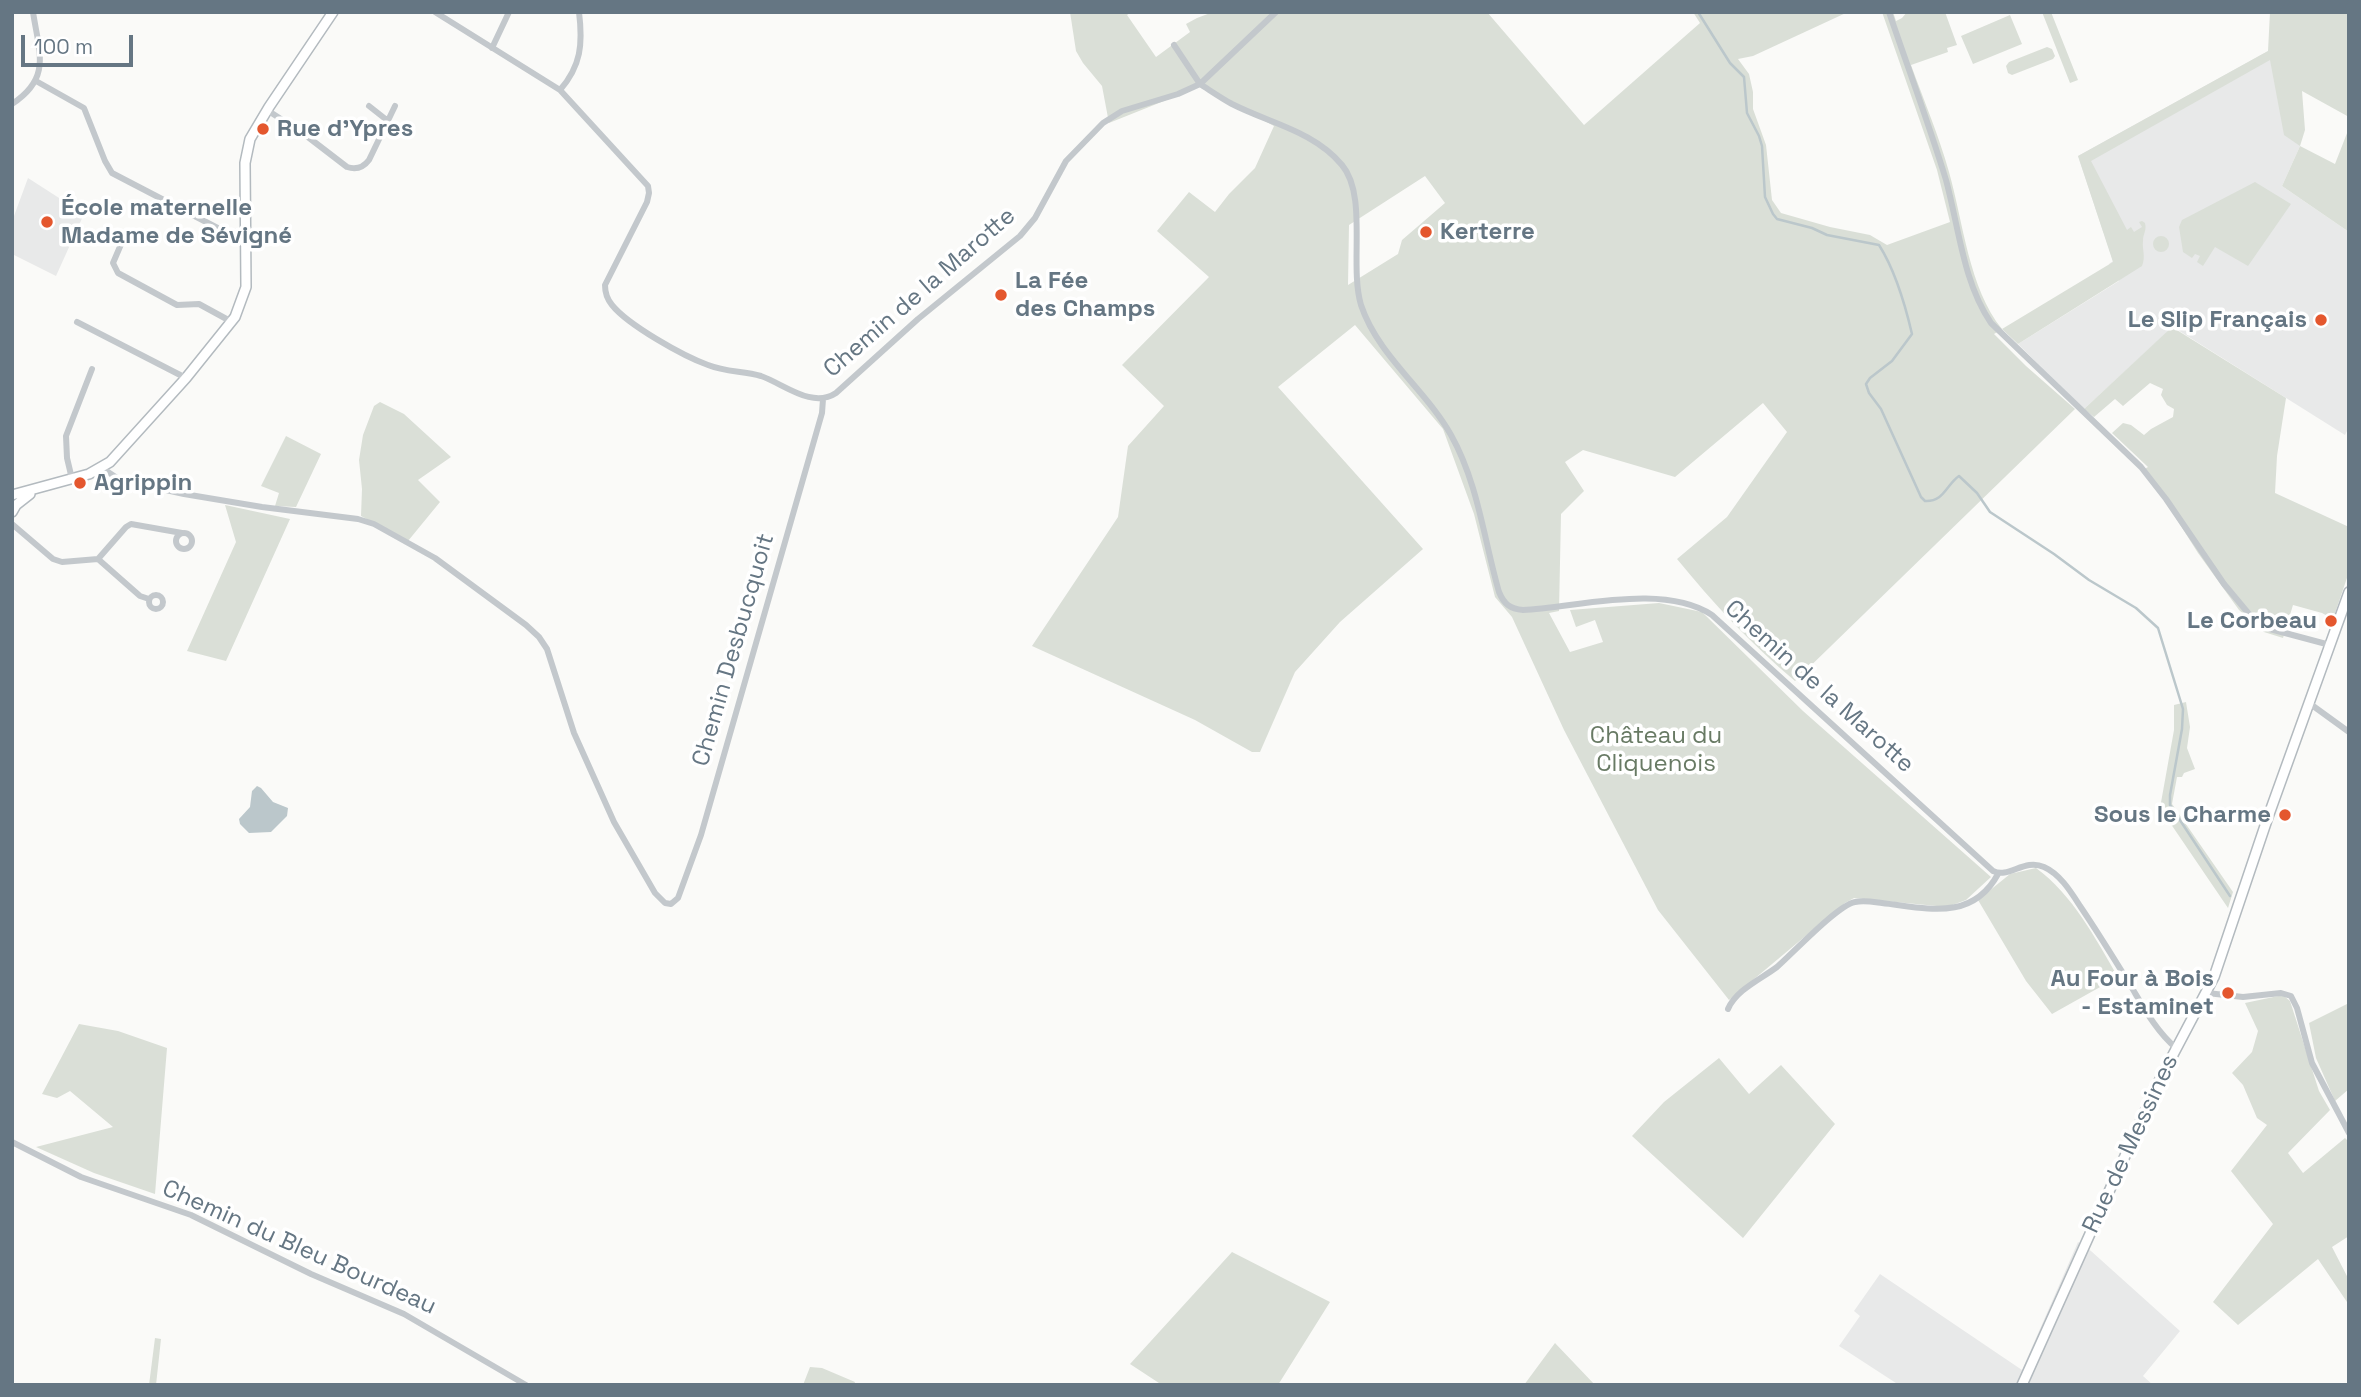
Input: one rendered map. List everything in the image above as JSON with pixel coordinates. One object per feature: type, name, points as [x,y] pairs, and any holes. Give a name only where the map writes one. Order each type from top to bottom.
[{"type":"main road","points":[[12,495],[102,468],[186,378],[232,322],[245,292],[245,158],[250,139],[333,12]]},
{"type":"main road","points":[[12,512],[24,498],[45,487]]},
{"type":"main road","name":"Rue de Messines","points":[[2022,1385],[2151,1097],[2207,993],[2349,592]]},
{"type":"street","points":[[12,104],[27,93],[36,81],[41,62],[33,12]]},
{"type":"street","name":"Chemin de la Marotte","points":[[435,12],[560,90],[649,189],[649,198],[605,285],[610,303],[664,343],[702,363],[759,376],[809,397],[823,399],[835,393],[956,286],[1020,236],[1035,218],[1066,161],[1103,123],[1122,111],[1178,94],[1200,84],[1232,104],[1310,139],[1332,155],[1347,172],[1354,192],[1357,283],[1362,306],[1380,341],[1444,424],[1457,447],[1472,486],[1499,592],[1506,603],[1523,610],[1658,598],[1680,601],[1707,611],[1998,874]]},
{"type":"street","points":[[492,48],[509,12]]},
{"type":"street","points":[[560,90],[577,64],[581,34],[579,12]]},
{"type":"street","points":[[1174,45],[1200,84],[1276,12]]},
{"type":"street","points":[[1889,12],[1943,170],[1971,281],[1986,317],[2002,336],[2141,467],[2238,602],[2263,626],[2330,645]]},
{"type":"street","points":[[36,81],[85,108],[105,161],[116,176],[233,236],[245,238]]},
{"type":"street","points":[[369,106],[388,121]]},
{"type":"street","points":[[267,110],[353,169],[364,166],[369,160],[395,106]]},
{"type":"street","points":[[125,235],[113,263],[118,274],[177,304],[199,304],[232,322]]},
{"type":"street","points":[[77,322],[186,378]]},
{"type":"street","points":[[72,479],[66,436],[92,369]]},
{"type":"street","name":"Chemin Desbucquoit","points":[[102,468],[115,478],[184,494],[368,522],[432,556],[520,620],[544,645],[576,738],[614,822],[655,893],[668,904],[674,903],[678,898],[701,835],[822,413],[823,399]]},
{"type":"street","points":[[12,524],[52,559],[62,562],[98,559],[131,524],[182,533]]},
{"type":"street","points":[[98,559],[140,596],[149,599]]},
{"type":"street","points":[[2309,703],[2349,732]]},
{"type":"street","points":[[1728,1009],[1737,996],[1853,902],[1953,909],[1979,895],[1998,874],[2033,864],[2043,866],[2056,875],[2084,912],[2154,1025],[2176,1048]]},
{"type":"street","points":[[2207,993],[2243,998],[2281,993],[2291,996],[2297,1008],[2314,1069],[2349,1133]]},
{"type":"street","name":"Chemin du Bleu Bourdeau","points":[[12,1142],[90,1181],[191,1215],[320,1278],[404,1314],[526,1385]]},
{"type":"shaded area","points":[[2268,51],[2300,146],[2282,186],[2349,232],[2349,427],[2345,435],[2173,327],[2084,409],[2018,344],[2119,281],[2109,264],[2113,261],[2078,156]]},
{"type":"shaded area","name":"École maternelle Madame de Sévigné","points":[[28,178],[84,214],[56,276],[12,254],[14,216]]},
{"type":"shaded area","points":[[257,786],[273,802],[288,808],[287,816],[271,832],[249,833],[240,824],[239,819],[250,807],[252,791]]},
{"type":"shaded area","points":[[2078,1242],[2180,1331],[2143,1376],[2153,1385],[1899,1385],[1839,1346],[1860,1316],[1854,1311],[1880,1274],[2022,1370]]},
{"type":"green space","name":"Château du Cliquenois","points":[[1070,12],[1131,12],[1127,15],[1156,57],[1190,32],[1186,24],[1213,12],[1487,12],[1584,125],[1700,23],[1693,12],[1848,12],[1753,56],[1738,59],[1749,74],[1753,109],[1766,145],[1772,200],[1781,213],[1870,235],[1887,245],[1950,222],[1937,170],[1882,12],[1893,12],[1896,21],[1907,12],[1945,12],[1957,45],[1947,48],[1948,52],[1911,65],[1945,159],[1974,275],[1991,313],[2002,329],[1994,334],[2075,409],[1795,681],[1733,623],[1677,559],[1727,517],[1787,432],[1763,403],[1675,477],[1583,450],[1565,462],[1584,491],[1561,514],[1559,611],[1549,613],[1570,652],[1603,642],[1595,620],[1576,627],[1570,610],[1659,603],[1702,612],[1803,711],[1991,877],[1966,900],[1947,907],[1854,898],[1729,1000],[1658,910],[1564,730],[1512,617],[1495,597],[1474,514],[1443,429],[1355,325],[1278,387],[1423,549],[1340,622],[1295,672],[1260,752],[1252,752],[1195,720],[1032,646],[1118,517],[1128,446],[1164,406],[1122,365],[1209,277],[1157,231],[1189,192],[1215,212],[1255,168],[1274,126],[1199,87],[1109,123],[1102,86],[1076,51]],"holes":[[[1425,176],[1445,203],[1402,240],[1398,254],[1348,285],[1349,225]]]},
{"type":"green space","points":[[2042,12],[2051,12],[2078,80],[2070,83]]},
{"type":"green space","points":[[2270,12],[2349,12],[2349,117],[2302,91],[2305,130],[2300,146],[2284,135],[2270,60],[2091,161],[2127,230],[2131,227],[2134,232],[2142,227],[2139,222],[2145,223],[2142,266],[2018,344],[2002,329],[2113,262],[2078,156],[2268,51]]},
{"type":"green space","points":[[2010,15],[2022,44],[1973,64],[1961,36]]},
{"type":"green space","points":[[2047,47],[2052,49],[2055,56],[2053,59],[2012,75],[2008,73],[2006,66],[2009,62]]},
{"type":"green space","points":[[2349,128],[2349,232],[2282,186],[2300,146],[2335,164]]},
{"type":"green space","points":[[2255,182],[2291,204],[2248,266],[2215,247],[2203,266],[2197,262],[2200,256],[2195,254],[2192,258],[2183,252],[2179,227],[2182,220]]},
{"type":"green space","points":[[2161,236],[2167,238],[2167,250],[2161,252],[2155,250],[2153,244],[2155,238]]},
{"type":"green space","points":[[2172,327],[2286,398],[2277,456],[2275,493],[2349,527],[2349,572],[2333,619],[2293,605],[2283,638],[2264,632],[2239,610],[2160,493],[2141,471],[2148,467],[2112,433],[2123,423],[2131,425],[2144,435],[2173,417],[2174,409],[2167,405],[2161,395],[2163,389],[2150,383],[2123,406],[2115,399],[2094,417],[2084,409]]},
{"type":"green space","points":[[380,402],[404,414],[451,457],[418,480],[440,502],[408,541],[361,516],[359,460],[363,435],[374,406]]},
{"type":"green space","points":[[286,436],[321,454],[296,507],[275,506],[279,493],[261,486]]},
{"type":"green space","points":[[225,505],[290,519],[226,661],[187,651],[236,542]]},
{"type":"green space","points":[[2186,702],[2190,727],[2187,748],[2195,769],[2177,777],[2172,804],[2233,892],[2228,908],[2160,808],[2174,730],[2174,705]]},
{"type":"green space","points":[[2036,868],[2072,904],[2118,977],[2052,1014],[2026,981],[1978,900],[2010,874]]},
{"type":"green space","points":[[2283,995],[2290,1001],[2319,1091],[2330,1110],[2288,1153],[2303,1173],[2345,1138],[2349,1142],[2349,1236],[2332,1247],[2349,1280],[2349,1305],[2318,1259],[2238,1325],[2213,1302],[2273,1224],[2231,1171],[2267,1125],[2257,1118],[2243,1085],[2232,1073],[2252,1052],[2258,1031],[2245,1003]]},
{"type":"green space","points":[[2349,1003],[2349,1089],[2335,1101],[2316,1058],[2309,1023]]},
{"type":"green space","points":[[79,1024],[118,1031],[167,1048],[155,1194],[94,1173],[36,1147],[113,1127],[70,1091],[57,1098],[42,1094]]},
{"type":"green space","points":[[1719,1058],[1749,1094],[1781,1065],[1835,1124],[1743,1238],[1632,1136],[1664,1102]]},
{"type":"green space","points":[[1232,1252],[1330,1302],[1278,1385],[1162,1385],[1130,1364]]},
{"type":"green space","points":[[155,1338],[161,1339],[156,1385],[149,1385]]},
{"type":"green space","points":[[1555,1343],[1595,1385],[1524,1385]]},
{"type":"green space","points":[[810,1367],[822,1368],[855,1382],[854,1385],[803,1385]]},
{"type":"waterway","points":[[1698,12],[1730,63],[1744,77],[1747,113],[1762,146],[1765,197],[1773,214],[1777,219],[1827,235],[1879,245],[1890,265],[1912,334],[1892,361],[1866,384],[1881,409],[1921,497],[1925,501],[1936,499],[1959,476],[1977,493],[1990,512],[2089,580],[2136,608],[2158,628],[2183,709],[2170,805],[2230,896]]},
{"type":"place","name":"Rue d'Ypres","points":[[263,129]]},
{"type":"place","name":"École maternelle Madame de Sévigné","points":[[47,222]]},
{"type":"place","name":"Kerterre","points":[[1426,232]]},
{"type":"place","name":"La Fée des Champs","points":[[1001,295]]},
{"type":"place","name":"Le Slip Français","points":[[2321,320]]},
{"type":"place","name":"Agrippin","points":[[80,483]]},
{"type":"place","name":"Le Corbeau","points":[[2331,621]]},
{"type":"place","name":"Sous le Charme","points":[[2285,815]]},
{"type":"place","name":"Au Four à Bois - Estaminet","points":[[2228,993]]}]
